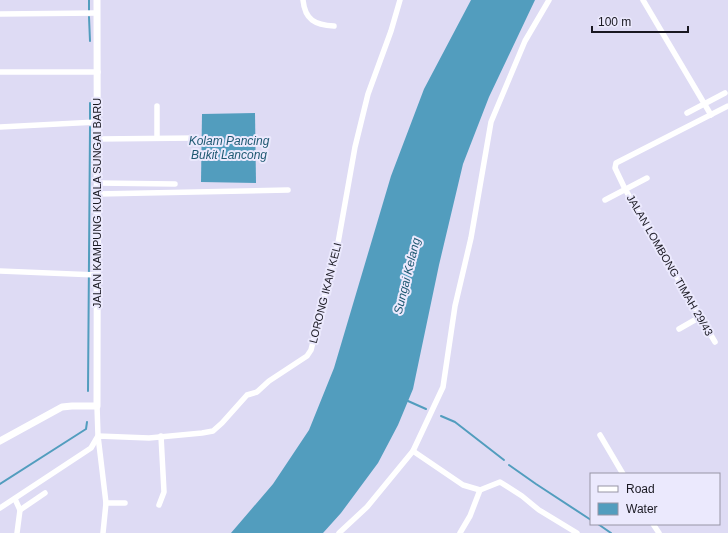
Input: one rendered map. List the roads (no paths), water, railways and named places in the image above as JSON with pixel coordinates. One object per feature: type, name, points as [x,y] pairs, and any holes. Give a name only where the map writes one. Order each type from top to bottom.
[{"type":"street","name":"JALAN KAMPUNG KUALA SUNGAI BARU","points":[[96,406],[94,275],[98,194],[97,0]]},
{"type":"street","points":[[303,0],[305,10],[315,23],[323,26],[334,26]]},
{"type":"street","name":"LORONG IKAN KELI","points":[[98,436],[149,438],[212,431],[222,423],[247,395],[257,392],[269,381],[307,356],[311,350],[338,243],[355,147],[368,94],[391,31],[400,0]]},
{"type":"street","points":[[339,533],[367,507],[413,451],[443,387],[455,306],[471,238],[491,122],[525,41],[549,0]]},
{"type":"street","points":[[643,0],[710,114],[728,106]]},
{"type":"street","points":[[0,14],[97,13]]},
{"type":"street","points":[[0,72],[98,72]]},
{"type":"street","points":[[687,113],[725,93]]},
{"type":"street","points":[[157,106],[157,138]]},
{"type":"street","name":"JALAN LOMBONG TIMAH 29/43","points":[[710,114],[616,163],[615,168],[625,189],[715,342]]},
{"type":"street","points":[[0,127],[97,122]]},
{"type":"street","points":[[97,139],[197,138]]},
{"type":"street","points":[[605,200],[647,178]]},
{"type":"street","points":[[97,183],[175,184]]},
{"type":"street","points":[[98,194],[288,190]]},
{"type":"street","points":[[0,271],[94,275]]},
{"type":"street","points":[[679,329],[700,317]]},
{"type":"street","points":[[0,441],[62,407],[96,406],[106,502],[103,533]]},
{"type":"street","points":[[600,435],[623,473]]},
{"type":"street","points":[[0,508],[91,448],[98,436]]},
{"type":"street","points":[[159,505],[164,492],[161,436]]},
{"type":"street","points":[[413,451],[463,485],[480,490],[500,482],[528,500],[539,510],[577,533]]},
{"type":"street","points":[[460,533],[470,516],[480,490]]},
{"type":"street","points":[[20,510],[45,493]]},
{"type":"street","points":[[15,499],[20,510],[17,533]]},
{"type":"street","points":[[106,502],[125,503]]},
{"type":"water","name":"Sungai Kelang","points":[[471,0],[535,0],[489,97],[463,164],[439,265],[413,389],[398,425],[378,463],[341,513],[323,533],[231,533],[273,484],[309,430],[334,368],[391,176],[424,89]]},
{"type":"water","name":"Kolam Pancing Bukit Lancong","points":[[255,113],[256,183],[201,182],[202,114]]},
{"type":"waterway","points":[[89,0],[89,10]]},
{"type":"waterway","points":[[89,17],[90,41]]},
{"type":"waterway","points":[[90,103],[90,121]]},
{"type":"waterway","points":[[88,391],[90,127]]},
{"type":"waterway","points":[[408,401],[426,409]]},
{"type":"waterway","points":[[441,416],[455,422],[504,460]]},
{"type":"waterway","points":[[0,484],[86,429],[87,422]]},
{"type":"waterway","points":[[509,465],[590,519]]},
{"type":"waterway","points":[[599,525],[611,533]]}]
